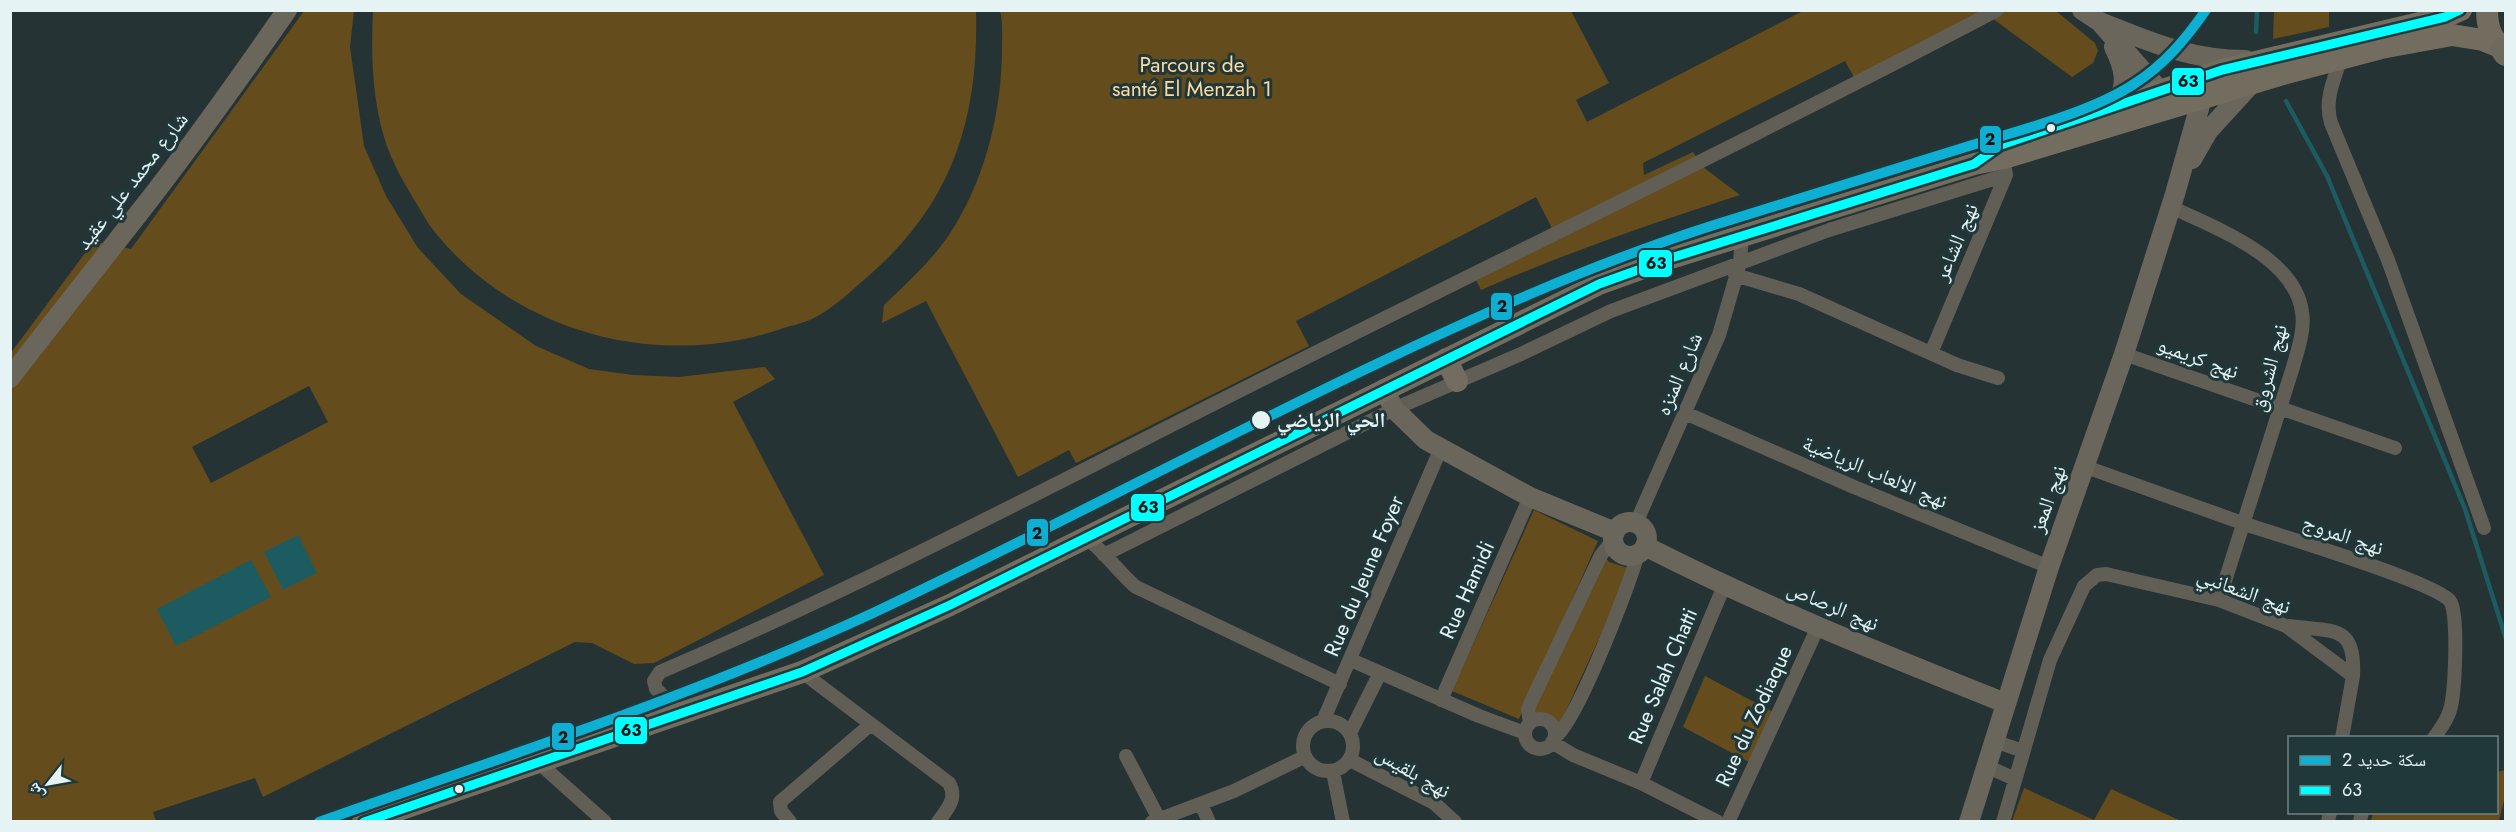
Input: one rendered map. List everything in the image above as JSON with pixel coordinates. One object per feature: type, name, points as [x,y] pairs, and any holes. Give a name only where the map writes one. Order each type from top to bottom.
[{"type":"main road","points":[[363,822],[802,672],[950,605],[1384,389],[1599,285],[1742,236],[1974,164],[2004,159],[2167,99],[2222,70],[2445,17],[2461,10]]},
{"type":"main road","points":[[2487,10],[2487,23],[2492,36],[2504,50]]},
{"type":"main road","points":[[2004,159],[2116,106],[2167,99],[2202,98],[2341,58],[2417,40],[2452,35],[2483,40],[2504,50]]},
{"type":"main road","points":[[1446,359],[1457,381]]},
{"type":"street","name":"شارع محمد علي عقيد","points":[[10,378],[146,204],[287,10]]},
{"type":"street","points":[[681,714],[656,689],[654,681],[660,672],[770,624],[997,513],[1585,217],[1838,94],[1997,10]]},
{"type":"street","points":[[2091,16],[2147,41],[2203,58],[2255,60],[2287,55]]},
{"type":"street","points":[[2091,16],[2167,99]]},
{"type":"street","points":[[2091,16],[2109,39],[2122,63],[2124,90],[2116,106]]},
{"type":"street","points":[[2341,58],[2328,98],[2327,106],[2331,123],[2388,260],[2484,528]]},
{"type":"street","name":"نهج المعز","points":[[1969,822],[2049,567],[2124,354],[2173,200],[2202,98],[2222,70]]},
{"type":"street","name":"نهج المعز","points":[[2173,200],[2208,131],[2251,84]]},
{"type":"street","points":[[1104,555],[1394,409],[1611,311],[1737,269],[2004,159]]},
{"type":"street","name":"نهج الشاعر","points":[[1931,353],[2004,159]]},
{"type":"street","name":"نهج الشروق","points":[[2173,200],[2265,257],[2289,280],[2296,292],[2303,321],[2294,367],[2219,600]]},
{"type":"street","name":"شارع المنزه","points":[[1636,523],[1719,334],[1737,269],[1742,236]]},
{"type":"street","points":[[1737,269],[1799,294],[1957,365],[1998,378]]},
{"type":"street","name":"نهج كريميو","points":[[2124,354],[2394,448]]},
{"type":"street","name":"نهج الرصاص","points":[[1384,389],[1394,409],[1426,440],[1530,497],[1614,536],[1618,550],[1622,554],[1633,556],[1642,550],[1818,627],[2005,703]]},
{"type":"street","name":"نهج الالعاب الرياضية","points":[[1685,413],[1854,487],[2049,567]]},
{"type":"street","name":"Rue du Jeune Foyer","points":[[1323,721],[1441,448]]},
{"type":"street","name":"نهج المروج","points":[[2086,467],[2377,568],[2428,588],[2450,602],[2453,610],[2455,649],[2452,695],[2447,719],[2435,736]]},
{"type":"street","name":"Rue Hamidi","points":[[1441,700],[1530,497]]},
{"type":"street","points":[[1624,523],[1636,523],[1644,529],[1647,537],[1592,671],[1565,728],[1545,748],[1534,747],[1526,739],[1530,704],[1601,555],[1624,523]]},
{"type":"street","points":[[1085,537],[1092,541],[1121,575],[1136,587],[1340,684]]},
{"type":"street","name":"نهج الشعانبي","points":[[2023,751],[2050,660],[2084,586],[2097,575],[2106,574],[2219,600],[2286,626],[2353,676]]},
{"type":"street","name":"Rue Salah Chatti","points":[[1641,783],[1724,586]]},
{"type":"street","points":[[2286,626],[2332,632],[2346,636],[2352,644],[2353,676],[2342,736]]},
{"type":"street","name":"Rue du Zodiaque","points":[[1728,822],[1818,627]]},
{"type":"street","points":[[1351,660],[1441,700],[1528,728]]},
{"type":"street","points":[[802,672],[949,783],[952,789],[952,802],[938,822]]},
{"type":"street","points":[[1350,733],[1380,673]]},
{"type":"street","points":[[1528,728],[1541,719],[1546,721],[1554,729],[1554,739],[1573,755],[1641,783],[1696,816],[1718,822]]},
{"type":"street","points":[[1323,721],[1334,721],[1343,725],[1350,733],[1354,746],[1350,760],[1340,769],[1333,772],[1322,771],[1311,766],[1304,757],[1302,746],[1305,734],[1312,725],[1323,721]]},
{"type":"street","points":[[790,822],[781,811],[780,802],[870,725]]},
{"type":"street","points":[[1994,741],[2023,751],[2003,822]]},
{"type":"street","points":[[1126,756],[1156,820],[1234,791],[1304,757]]},
{"type":"street","name":"نهج بلقيس","points":[[1350,760],[1434,803],[1455,822]]},
{"type":"street","points":[[537,762],[605,822]]},
{"type":"street","points":[[1986,766],[2015,779]]},
{"type":"street","points":[[1333,772],[1343,822]]},
{"type":"street","points":[[1201,804],[1207,821]]},
{"type":"green space","points":[[304,11],[354,11],[350,47],[364,146],[386,196],[418,248],[461,294],[536,346],[589,369],[633,375],[679,377],[765,367],[775,379],[733,402],[824,575],[654,663],[634,664],[592,643],[575,642],[263,797],[255,778],[153,812],[156,821],[11,821],[10,354],[94,241],[131,249]],"holes":[[[309,386],[328,422],[211,483],[192,447]]]},
{"type":"green space","points":[[373,11],[976,11],[976,51],[965,125],[954,159],[939,191],[919,222],[895,251],[865,279],[819,315],[778,330],[732,341],[686,346],[639,343],[594,334],[550,319],[509,298],[471,270],[435,233],[399,173],[384,137],[373,75]]},
{"type":"green space","name":"Parcours de santé El Menzah 1","points":[[1000,11],[1571,11],[1609,83],[1576,100],[1587,122],[1803,11],[2056,11],[2095,43],[2098,51],[2093,63],[2072,77],[1992,18],[1860,88],[1845,61],[1643,163],[1644,175],[1693,152],[1703,167],[1740,195],[1609,239],[1481,290],[1476,280],[1557,238],[1536,197],[1296,321],[1309,346],[1076,463],[1069,450],[1018,477],[926,301],[882,323],[884,305],[922,268],[954,227],[966,207],[984,163],[996,117],[999,93],[1002,33]]},
{"type":"green space","points":[[2274,11],[2329,11],[2329,27],[2273,39]]},
{"type":"green space","points":[[1534,510],[1598,541],[1519,719],[1452,691]]},
{"type":"green space","points":[[1603,554],[1609,562],[1631,569],[1557,730],[1548,718],[1532,716]]},
{"type":"green space","points":[[1705,676],[1773,712],[1749,762],[1683,727]]},
{"type":"green space","points":[[2505,770],[2505,796],[2499,821],[2371,821],[2373,814],[2498,814],[2498,772]]},
{"type":"green space","points":[[2024,788],[2094,820],[2111,789],[2181,821],[2012,821]]},
{"type":"water","points":[[298,535],[317,573],[283,590],[264,552]]},
{"type":"water","points":[[251,560],[271,597],[176,646],[157,609]]},
{"type":"waterway","points":[[2256,32],[2257,10]]},
{"type":"waterway","points":[[2286,101],[2327,176],[2465,509],[2506,639]]},
{"type":"rail line","name":"2","points":[[319,822],[599,724],[805,643],[935,583],[1366,369],[1493,310],[1579,274],[1711,226],[2032,127],[2097,104],[2134,84],[2155,69],[2182,42],[2206,10]]},
{"type":"transit line","name":"63","points":[[364,822],[802,672],[950,605],[1599,284],[1674,257],[1974,164],[2001,145],[2222,70],[2445,17],[2460,10]]},
{"type":"place","name":"الحي الرياضي","points":[[1261,420]]}]
